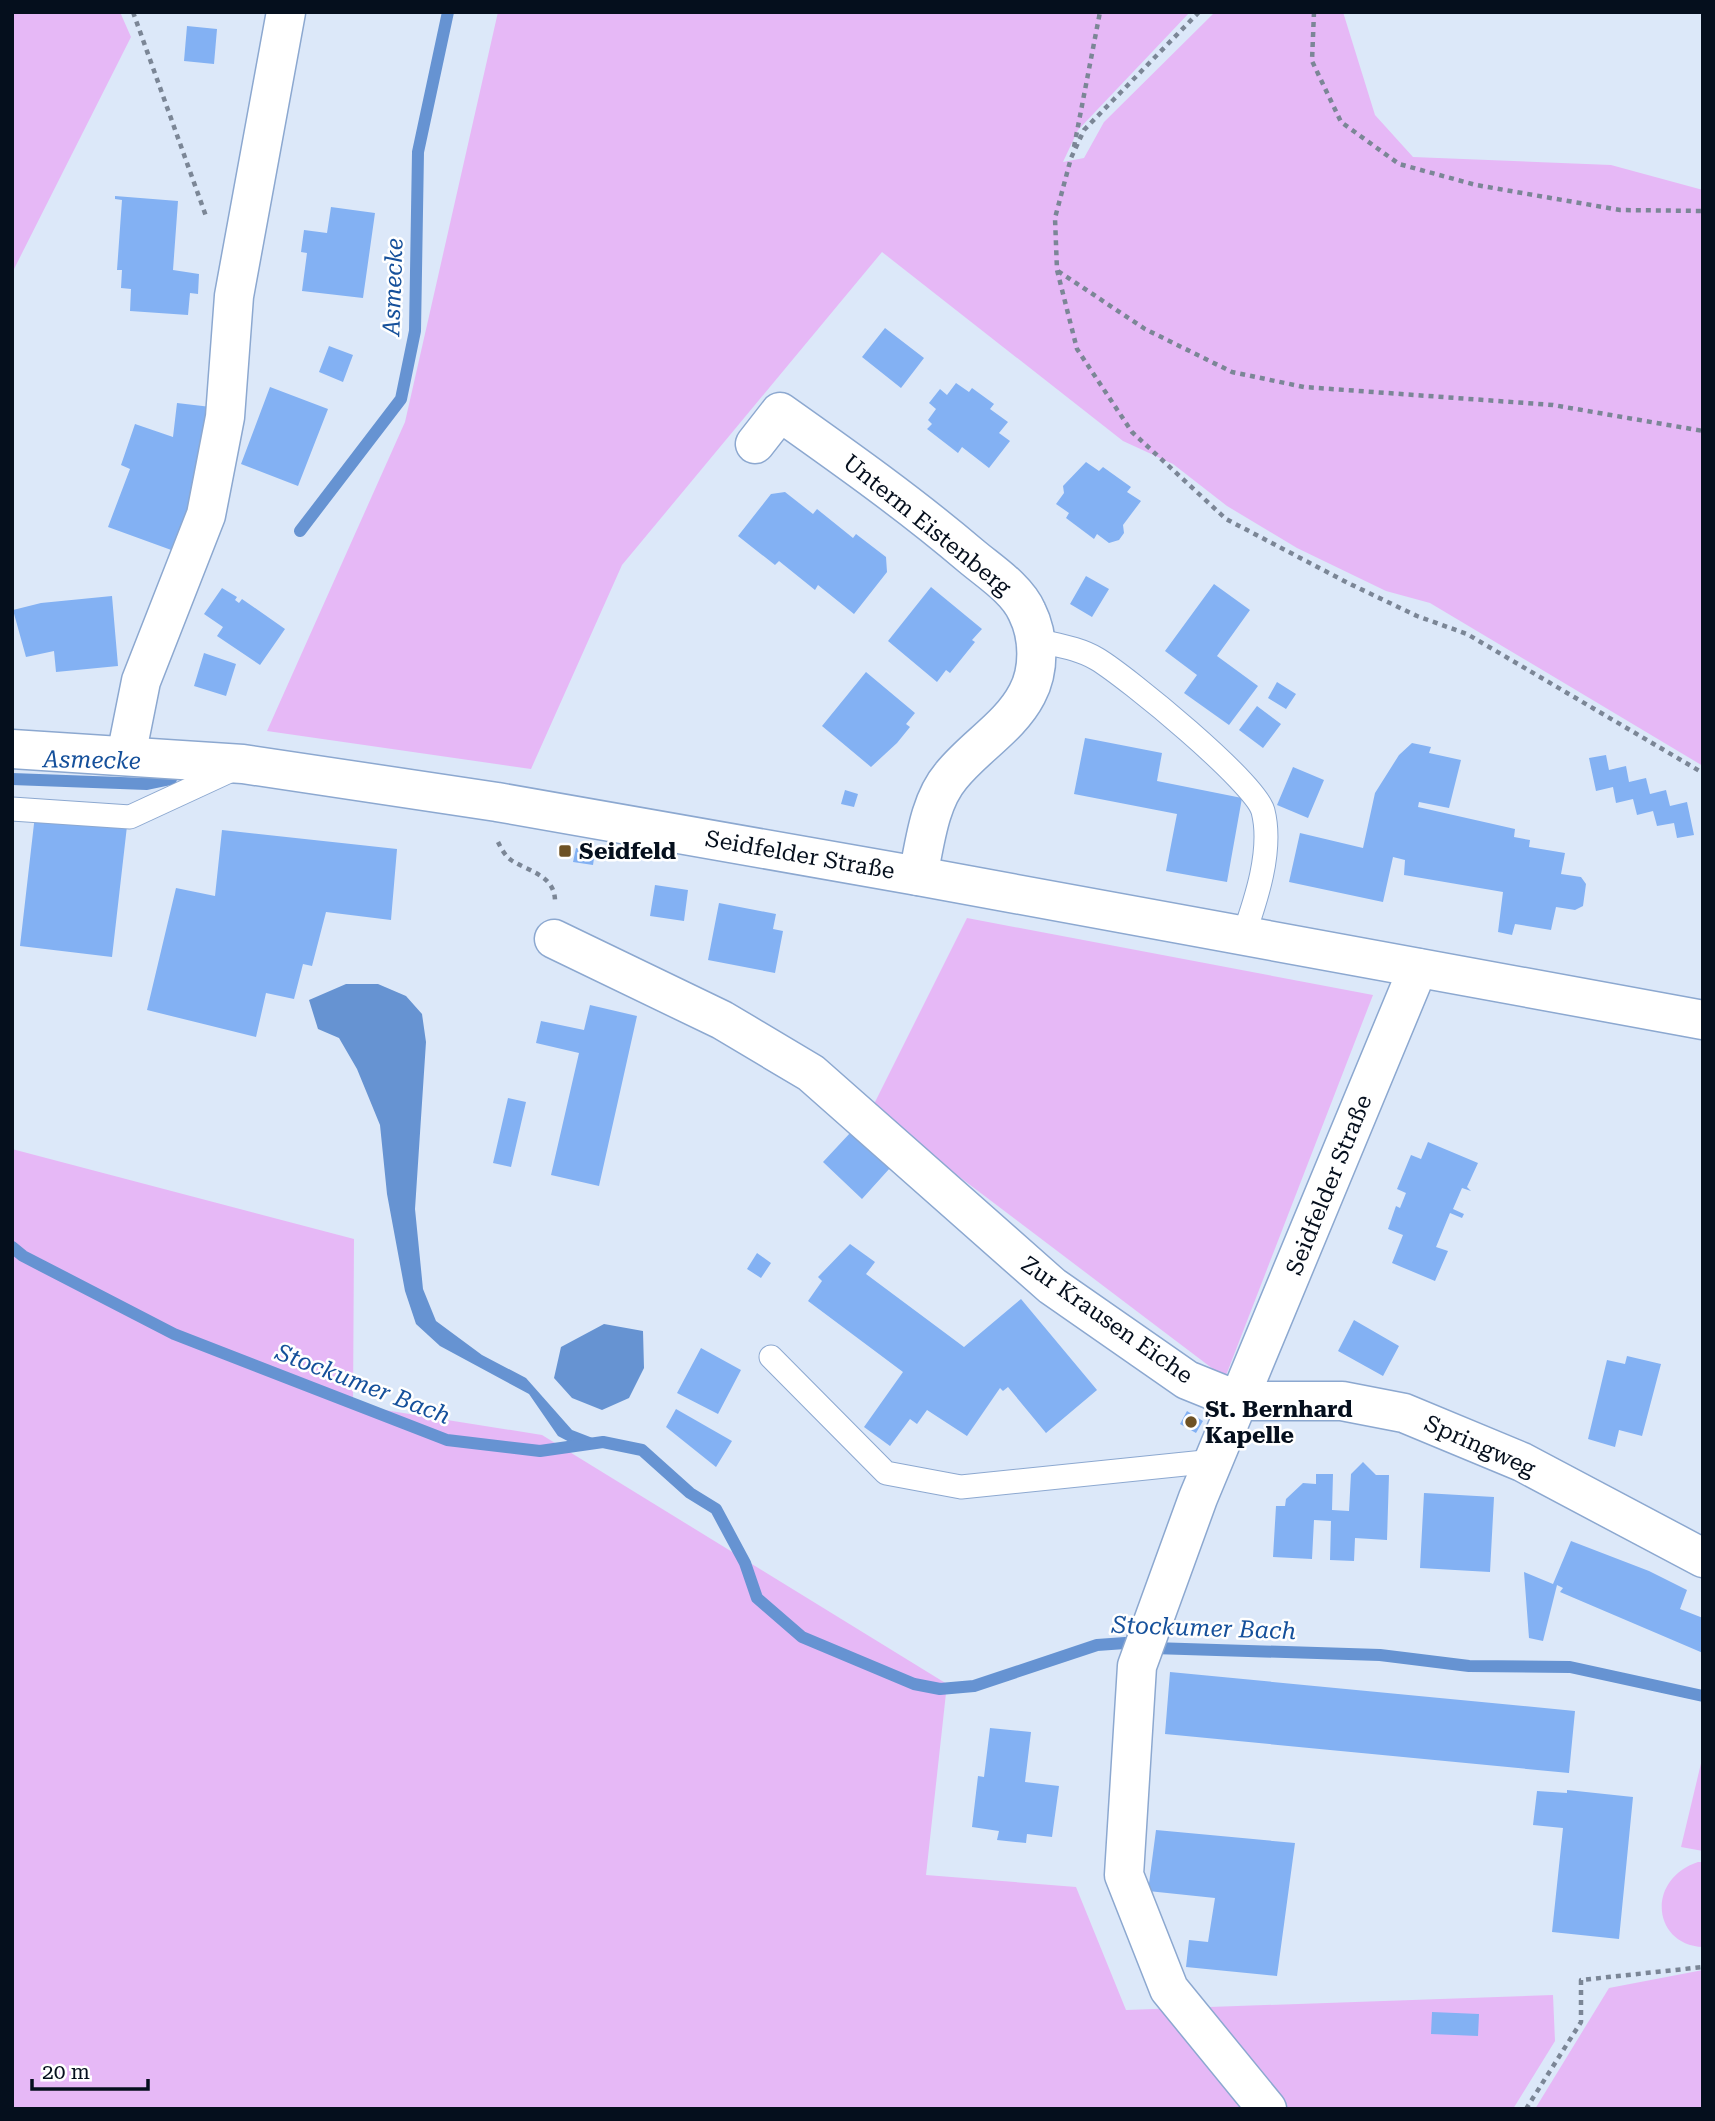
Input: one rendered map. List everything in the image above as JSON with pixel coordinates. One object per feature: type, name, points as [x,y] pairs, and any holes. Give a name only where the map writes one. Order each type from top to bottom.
[{"type":"street","points":[[126,755],[141,681],[206,515],[225,417],[234,296],[286,12]]},
{"type":"street","name":"Unterm Eistenberg","points":[[755,444],[780,412],[894,493],[1007,585],[1027,610],[1036,640],[1035,669],[1027,694],[1005,723],[950,777],[939,795],[918,876]]},
{"type":"street","name":"Seidfelder Straße","points":[[12,749],[243,764],[498,802],[1703,1020]]},
{"type":"street","name":"Zur Krausen Eiche","points":[[554,939],[722,1020],[811,1073],[1052,1286],[1187,1380],[1240,1401]]},
{"type":"street","name":"Seidfelder Straße","points":[[1240,1401],[1418,968]]},
{"type":"street","points":[[1240,1401],[1214,1461],[1137,1666],[1124,1875],[1169,1989],[1267,2109]]},
{"type":"street","name":"Springweg","points":[[1240,1401],[1342,1401],[1404,1413],[1522,1462],[1703,1558]]},
{"type":"lane","points":[[1036,640],[1096,659],[1226,764],[1250,788],[1262,810],[1264,838],[1262,870],[1243,937]]},
{"type":"lane","points":[[12,809],[130,817],[243,764]]},
{"type":"lane","points":[[771,1357],[887,1472],[961,1487],[1214,1461]]},
{"type":"path","points":[[133,12],[211,231]]},
{"type":"path","points":[[1100,12],[1071,158],[1055,218],[1057,270],[1077,349],[1132,432],[1226,519],[1383,599],[1467,634],[1703,773]]},
{"type":"path","points":[[1071,158],[1084,130],[1199,12]]},
{"type":"path","points":[[1314,12],[1312,61],[1340,122],[1399,164],[1476,185],[1620,210],[1703,211]]},
{"type":"path","points":[[1057,270],[1145,330],[1232,372],[1304,387],[1553,405],[1703,431]]},
{"type":"path","points":[[498,802],[498,843],[508,859],[544,876],[555,895],[554,939]]},
{"type":"path","points":[[1526,2109],[1581,2022],[1581,1980],[1703,1967]]},
{"type":"shaded area","points":[[12,12],[120,12],[131,37],[12,273]]},
{"type":"shaded area","points":[[498,12],[1190,12],[1078,130],[1063,162],[1084,158],[1104,122],[1215,12],[1343,12],[1375,115],[1413,157],[1611,165],[1703,190],[1703,766],[1430,603],[1386,591],[1297,548],[1227,506],[1173,464],[1123,441],[882,252],[622,565],[531,769],[267,731],[405,422]]},
{"type":"shaded area","points":[[967,918],[1373,995],[1225,1378],[871,1110]]},
{"type":"shaded area","points":[[12,1149],[354,1239],[353,1405],[542,1435],[947,1684],[926,1875],[1076,1887],[1126,2010],[1553,1995],[1555,2041],[1513,2109],[12,2109]]},
{"type":"shaded area","points":[[1703,1755],[1703,1851],[1681,1847]]},
{"type":"shaded area","points":[[1703,1862],[1703,1947],[1686,1944],[1674,1935],[1665,1924],[1662,1910],[1663,1896],[1669,1883],[1681,1871]]},
{"type":"shaded area","points":[[1703,1970],[1703,2109],[1535,2109],[1609,1988]]},
{"type":"water","points":[[346,984],[378,984],[406,996],[422,1014],[426,1042],[415,1209],[423,1289],[436,1321],[482,1355],[526,1378],[572,1430],[603,1442],[577,1446],[558,1436],[529,1394],[440,1346],[416,1324],[405,1291],[387,1194],[380,1125],[357,1069],[339,1038],[318,1029],[309,1000]]},
{"type":"water","points":[[604,1324],[643,1331],[644,1368],[629,1398],[602,1410],[572,1398],[554,1378],[561,1347]]},
{"type":"building","points":[[187,26],[217,29],[214,64],[184,61]]},
{"type":"building","points":[[115,196],[178,201],[173,270],[199,274],[198,294],[190,293],[188,315],[130,311],[131,289],[121,288],[122,270],[117,270],[122,200],[115,199]]},
{"type":"building","points":[[331,207],[375,213],[363,298],[302,291],[307,253],[301,252],[304,230],[327,233]]},
{"type":"building","points":[[885,328],[924,358],[901,388],[862,357]]},
{"type":"building","points":[[329,346],[353,355],[343,382],[319,372]]},
{"type":"building","points":[[956,383],[969,392],[972,388],[994,404],[990,409],[1008,422],[999,433],[1010,441],[989,468],[962,447],[958,453],[927,429],[932,424],[928,420],[936,409],[929,403],[940,389],[947,395]]},
{"type":"building","points":[[270,387],[328,409],[298,486],[241,464]]},
{"type":"building","points":[[177,403],[211,407],[206,460],[174,551],[108,527],[130,469],[121,465],[135,424],[173,437]]},
{"type":"building","points":[[1086,462],[1099,471],[1103,467],[1131,487],[1127,492],[1141,501],[1123,525],[1124,533],[1119,540],[1109,543],[1097,534],[1094,539],[1066,518],[1069,513],[1056,504],[1064,493],[1063,486]]},
{"type":"building","points":[[785,492],[813,514],[817,509],[853,538],[856,534],[886,557],[887,572],[854,614],[818,585],[815,590],[779,561],[775,565],[738,536],[771,494]]},
{"type":"building","points":[[1086,576],[1109,589],[1092,617],[1070,604]]},
{"type":"building","points":[[1214,584],[1250,610],[1217,656],[1258,686],[1229,725],[1184,693],[1197,675],[1165,651]]},
{"type":"building","points":[[931,587],[982,629],[950,673],[946,670],[937,682],[888,641]]},
{"type":"building","points":[[222,588],[237,597],[235,600],[239,603],[242,599],[285,629],[260,665],[217,636],[223,627],[204,614]]},
{"type":"building","points":[[112,596],[118,666],[56,672],[54,651],[26,657],[13,610],[41,603]]},
{"type":"building","points":[[204,653],[236,664],[226,696],[194,686]]},
{"type":"building","points":[[866,672],[915,713],[906,724],[910,727],[897,743],[871,767],[822,726]]},
{"type":"building","points":[[1277,682],[1296,694],[1286,709],[1268,698]]},
{"type":"building","points":[[1257,706],[1281,724],[1263,748],[1239,730]]},
{"type":"building","points":[[1085,738],[1162,753],[1157,781],[1242,798],[1227,882],[1166,871],[1177,814],[1074,794]]},
{"type":"building","points":[[1412,743],[1431,747],[1429,753],[1461,760],[1449,808],[1419,802],[1418,807],[1515,829],[1514,837],[1530,840],[1529,847],[1565,853],[1561,874],[1581,877],[1586,884],[1583,906],[1575,910],[1556,907],[1551,930],[1515,924],[1512,935],[1498,932],[1503,892],[1404,875],[1405,860],[1393,857],[1383,902],[1289,882],[1300,833],[1363,848],[1375,793],[1399,755]]},
{"type":"building","points":[[1606,755],[1609,770],[1626,766],[1629,782],[1646,778],[1650,794],[1666,790],[1670,806],[1687,802],[1694,835],[1677,838],[1674,823],[1657,826],[1653,811],[1637,815],[1633,799],[1616,803],[1613,787],[1596,791],[1589,758]]},
{"type":"building","points":[[1293,767],[1324,780],[1308,818],[1277,805]]},
{"type":"building","points":[[845,790],[858,794],[854,807],[841,804]]},
{"type":"building","points":[[35,815],[127,826],[112,957],[20,946]]},
{"type":"building","points":[[222,830],[397,849],[391,920],[326,912],[312,966],[303,964],[294,999],[266,993],[256,1037],[147,1010],[176,888],[215,896]]},
{"type":"building","points":[[576,848],[595,852],[593,865],[573,862]]},
{"type":"building","points":[[655,885],[688,890],[684,921],[650,916]]},
{"type":"building","points":[[719,903],[776,914],[773,929],[783,931],[775,973],[708,960]]},
{"type":"building","points":[[590,1005],[637,1016],[599,1186],[551,1175],[579,1053],[536,1043],[541,1021],[584,1030]]},
{"type":"building","points":[[508,1098],[526,1102],[511,1167],[493,1163]]},
{"type":"building","points":[[851,1132],[890,1168],[862,1199],[823,1162]]},
{"type":"building","points":[[1428,1142],[1478,1163],[1467,1187],[1471,1191],[1462,1188],[1453,1209],[1464,1214],[1462,1218],[1450,1213],[1436,1247],[1448,1251],[1435,1281],[1392,1263],[1403,1235],[1388,1229],[1396,1206],[1400,1208],[1406,1193],[1397,1189],[1411,1155],[1421,1159]]},
{"type":"building","points":[[850,1244],[875,1262],[866,1274],[964,1347],[1021,1299],[1097,1390],[1046,1433],[1008,1387],[1003,1391],[1000,1388],[967,1436],[927,1410],[917,1424],[910,1419],[890,1446],[864,1427],[903,1372],[808,1301],[822,1281],[818,1277]]},
{"type":"building","points":[[757,1253],[771,1263],[761,1278],[747,1269]]},
{"type":"building","points":[[1354,1320],[1399,1346],[1383,1376],[1338,1351]]},
{"type":"building","points":[[701,1348],[741,1370],[718,1414],[677,1393]]},
{"type":"building","points":[[1627,1356],[1661,1364],[1642,1436],[1619,1430],[1615,1447],[1588,1439],[1607,1360],[1625,1364]]},
{"type":"building","points":[[676,1409],[732,1441],[716,1467],[666,1427]]},
{"type":"building","name":"St. Bernhard Kapelle","points":[[1187,1411],[1203,1421],[1196,1433],[1180,1424]]},
{"type":"building","points":[[1363,1462],[1376,1475],[1389,1475],[1387,1540],[1355,1538],[1354,1561],[1330,1560],[1331,1521],[1314,1520],[1312,1559],[1273,1557],[1276,1506],[1285,1506],[1286,1499],[1303,1483],[1316,1484],[1316,1474],[1333,1474],[1332,1510],[1349,1511],[1351,1474]]},
{"type":"building","points":[[1424,1493],[1494,1497],[1490,1572],[1420,1568]]},
{"type":"building","points":[[1571,1541],[1649,1571],[1687,1590],[1680,1609],[1703,1618],[1703,1653],[1560,1592],[1563,1588],[1557,1585],[1543,1641],[1529,1638],[1524,1572],[1553,1584]]},
{"type":"building","points":[[1170,1672],[1575,1711],[1569,1773],[1165,1734]]},
{"type":"building","points":[[990,1728],[1031,1732],[1025,1782],[1059,1786],[1052,1837],[1027,1834],[1026,1843],[997,1840],[999,1831],[972,1827],[978,1776],[984,1777]]},
{"type":"building","points":[[1567,1790],[1633,1797],[1619,1939],[1552,1932],[1563,1828],[1533,1825],[1537,1791],[1567,1793]]},
{"type":"building","points":[[1156,1830],[1295,1843],[1277,1976],[1186,1967],[1189,1940],[1208,1942],[1215,1898],[1148,1891]]},
{"type":"building","points":[[1432,2012],[1479,2014],[1478,2036],[1431,2034]]},
{"type":"waterway","name":"Asmecke","points":[[300,531],[401,399],[415,331],[418,152],[448,12]]},
{"type":"waterway","name":"Asmecke","points":[[12,779],[147,784],[171,779]]},
{"type":"waterway","name":"Stockumer Bach","points":[[12,1247],[23,1256],[174,1334],[447,1440],[540,1451],[603,1442],[642,1450],[690,1493],[716,1509],[745,1563],[757,1598],[802,1637],[914,1684],[940,1689],[974,1686],[1097,1645],[1125,1643],[1153,1648],[1380,1655],[1469,1666],[1570,1667],[1703,1696]]},
{"type":"place","name":"Seidfeld","points":[[565,851]]},
{"type":"place","name":"St. Bernhard Kapelle","points":[[1191,1422]]}]
